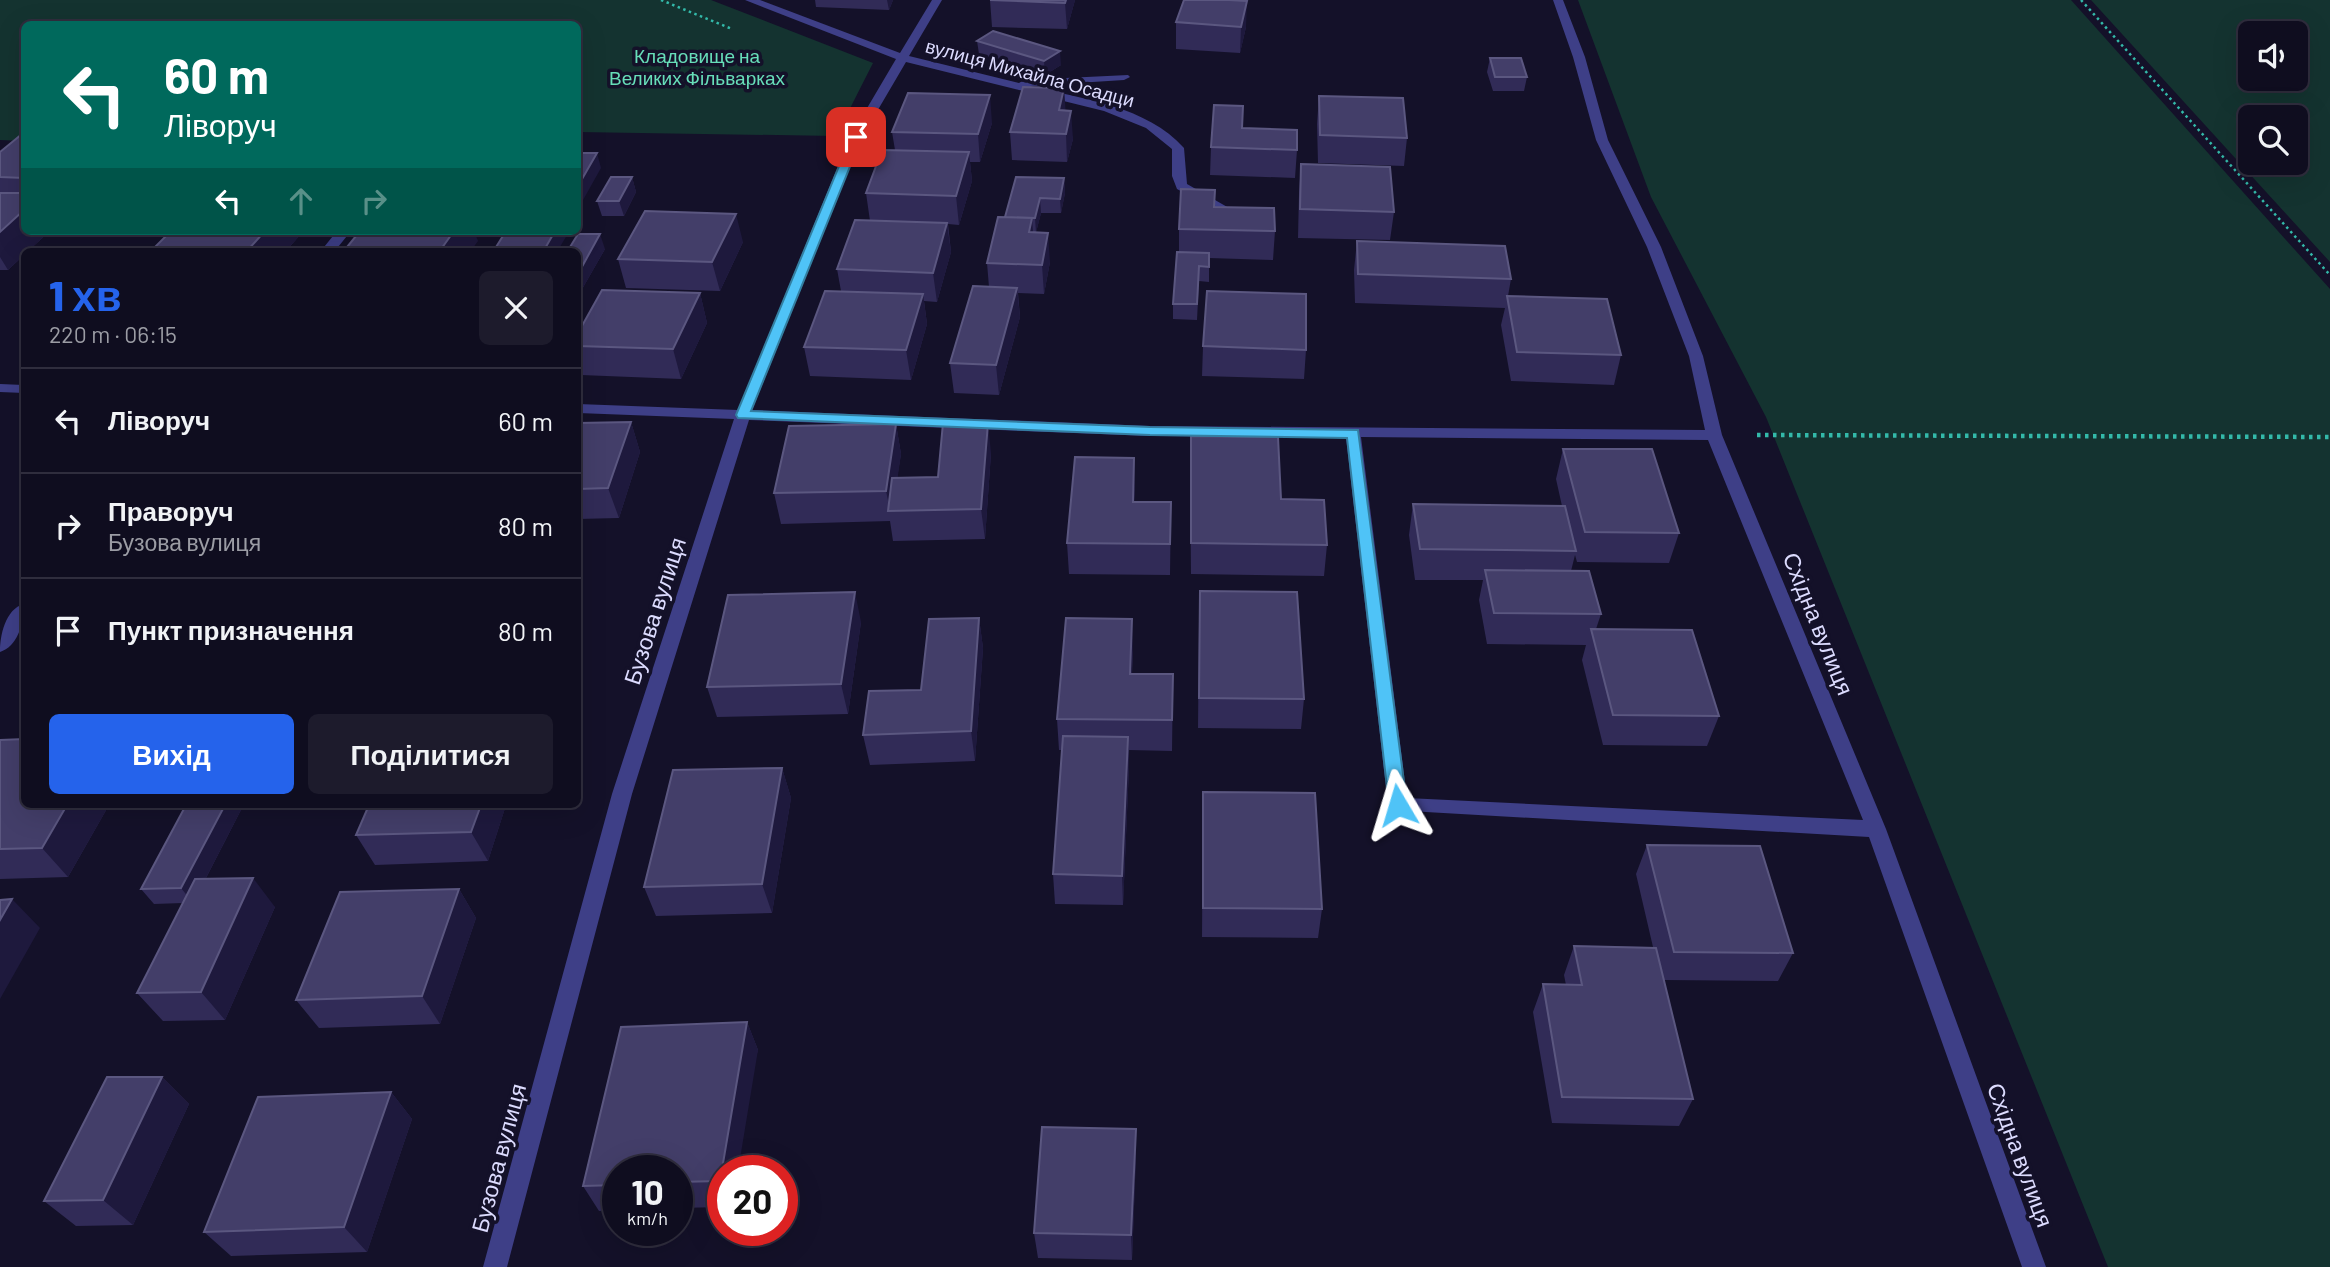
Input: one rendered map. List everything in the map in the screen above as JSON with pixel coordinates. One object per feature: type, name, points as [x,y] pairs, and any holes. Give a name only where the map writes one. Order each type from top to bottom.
[{"type":"street","name":"вулиця Михайла Осадци","points":[[750,0],[903,58],[1108,109],[1150,125],[1178,148],[1178,176],[1181,186],[1245,220]]},
{"type":"street","name":"Бузова вулиця","points":[[495,1267],[622,794],[743,415],[856,137],[937,0]]},
{"type":"street","name":"Східна вулиця","points":[[1558,0],[1579,57],[1602,140],[1654,247],[1696,356],[1714,435],[1876,828],[2034,1267]]},
{"type":"street","points":[[1006,84],[1124,77]]},
{"type":"street","points":[[0,388],[21,389]]},
{"type":"street","points":[[581,408],[1150,431],[1714,435]]},
{"type":"street","points":[[1353,433],[1398,805],[1876,828]]},
{"type":"street","points":[[0,646],[21,614]]},
{"type":"path","points":[[2081,0],[2330,275]]},
{"type":"path","points":[[1714,435],[2330,437]]},
{"type":"green space","name":"Кладовище на Великих Фільварках","points":[[0,0],[711,0],[873,63],[836,136],[581,132],[581,21],[21,21],[21,141],[0,140]]},
{"type":"green space","points":[[1578,0],[2071,0],[2330,289],[2330,1267],[2108,1267],[1766,417],[1651,197]]},
{"type":"green space","points":[[2091,0],[2330,0],[2330,262],[2251,175],[2308,175],[2308,105],[2238,105],[2238,161]]},
{"type":"building","points":[[990,0],[1066,0],[1065,3]]},
{"type":"building","points":[[1184,0],[1247,1],[1241,27],[1176,22]]},
{"type":"building","points":[[993,31],[1060,51],[1044,61],[977,41]]},
{"type":"building","points":[[1490,58],[1521,58],[1527,77],[1495,77]]},
{"type":"building","points":[[1023,87],[1064,88],[1059,110],[1071,111],[1066,134],[1010,132]]},
{"type":"building","points":[[908,93],[990,95],[978,134],[892,132]]},
{"type":"building","points":[[1319,96],[1403,98],[1407,138],[1320,135]]},
{"type":"building","points":[[1214,105],[1243,106],[1242,128],[1297,130],[1297,150],[1211,147]]},
{"type":"building","points":[[21,135],[21,178],[0,177],[0,152]]},
{"type":"building","points":[[882,150],[969,152],[956,196],[866,193]]},
{"type":"building","points":[[581,153],[597,153],[581,181]]},
{"type":"building","points":[[1301,164],[1390,167],[1394,212],[1300,209]]},
{"type":"building","points":[[611,177],[632,177],[619,201],[597,201]]},
{"type":"building","points":[[1016,177],[1064,178],[1060,199],[1040,198],[1035,218],[1005,217]]},
{"type":"building","points":[[1181,189],[1215,190],[1214,207],[1274,208],[1275,231],[1179,229]]},
{"type":"building","points":[[0,193],[21,193],[21,213],[0,232]]},
{"type":"building","points":[[645,211],[736,214],[712,262],[618,259]]},
{"type":"building","points":[[998,217],[1032,218],[1029,232],[1048,233],[1042,265],[987,263]]},
{"type":"building","points":[[855,220],[947,223],[933,273],[837,269]]},
{"type":"building","points":[[600,234],[581,269],[581,248],[569,248],[577,235]]},
{"type":"building","points":[[167,235],[261,235],[250,248],[154,248]]},
{"type":"building","points":[[357,235],[451,235],[442,248],[346,248]]},
{"type":"building","points":[[504,235],[553,235],[545,248],[495,248]]},
{"type":"building","points":[[1357,241],[1505,246],[1511,279],[1358,274]]},
{"type":"building","points":[[1177,252],[1209,253],[1209,267],[1199,266],[1197,304],[1173,304]]},
{"type":"building","points":[[973,286],[1017,288],[996,365],[950,363]]},
{"type":"building","points":[[602,290],[700,293],[673,349],[581,346],[581,328]]},
{"type":"building","points":[[825,291],[923,294],[906,350],[804,347]]},
{"type":"building","points":[[1207,291],[1306,294],[1306,350],[1203,346]]},
{"type":"building","points":[[1507,296],[1607,299],[1621,355],[1517,352]]},
{"type":"building","points":[[631,422],[608,488],[581,489],[581,423]]},
{"type":"building","points":[[943,423],[988,423],[981,509],[888,511],[892,478],[938,477]]},
{"type":"building","points":[[896,424],[886,491],[774,493],[789,426]]},
{"type":"building","points":[[1191,436],[1278,437],[1281,499],[1324,500],[1327,545],[1191,543]]},
{"type":"building","points":[[1563,449],[1652,449],[1679,533],[1585,532]]},
{"type":"building","points":[[1075,457],[1134,458],[1133,502],[1171,502],[1170,544],[1067,543]]},
{"type":"building","points":[[1413,504],[1565,506],[1576,551],[1420,549]]},
{"type":"building","points":[[1485,570],[1589,571],[1601,614],[1494,613]]},
{"type":"building","points":[[1200,591],[1297,592],[1304,699],[1199,698]]},
{"type":"building","points":[[855,592],[841,684],[707,687],[728,595]]},
{"type":"building","points":[[979,618],[971,731],[863,735],[869,691],[921,690],[929,619]]},
{"type":"building","points":[[1066,618],[1132,619],[1130,674],[1173,674],[1172,720],[1057,719]]},
{"type":"building","points":[[1591,629],[1692,630],[1719,716],[1613,715]]},
{"type":"building","points":[[1063,736],[1128,737],[1122,876],[1053,874]]},
{"type":"building","points":[[21,739],[21,808],[65,808],[42,848],[0,849],[0,740]]},
{"type":"building","points":[[782,768],[762,884],[644,887],[673,770]]},
{"type":"building","points":[[1203,792],[1315,793],[1322,909],[1203,908]]},
{"type":"building","points":[[184,808],[223,808],[181,888],[141,889]]},
{"type":"building","points":[[368,808],[480,808],[471,832],[356,835]]},
{"type":"building","points":[[1647,845],[1760,846],[1793,953],[1674,952]]},
{"type":"building","points":[[253,878],[201,992],[137,993],[195,879]]},
{"type":"building","points":[[459,889],[422,996],[296,1000],[340,892]]},
{"type":"building","points":[[12,899],[0,920],[0,900]]},
{"type":"building","points":[[1574,946],[1656,948],[1693,1099],[1562,1097],[1543,984],[1582,985]]},
{"type":"building","points":[[747,1022],[724,1155],[707,1155],[707,1181],[693,1182],[693,1155],[602,1155],[602,1185],[583,1186],[621,1027]]},
{"type":"building","points":[[107,1077],[162,1077],[103,1200],[44,1201]]},
{"type":"building","points":[[391,1092],[344,1227],[204,1232],[258,1097]]},
{"type":"building","points":[[1042,1127],[1136,1129],[1131,1235],[1034,1233]]},
{"type":"route","points":[[856,137],[743,415],[1150,431],[1353,433],[1398,805]]}]
